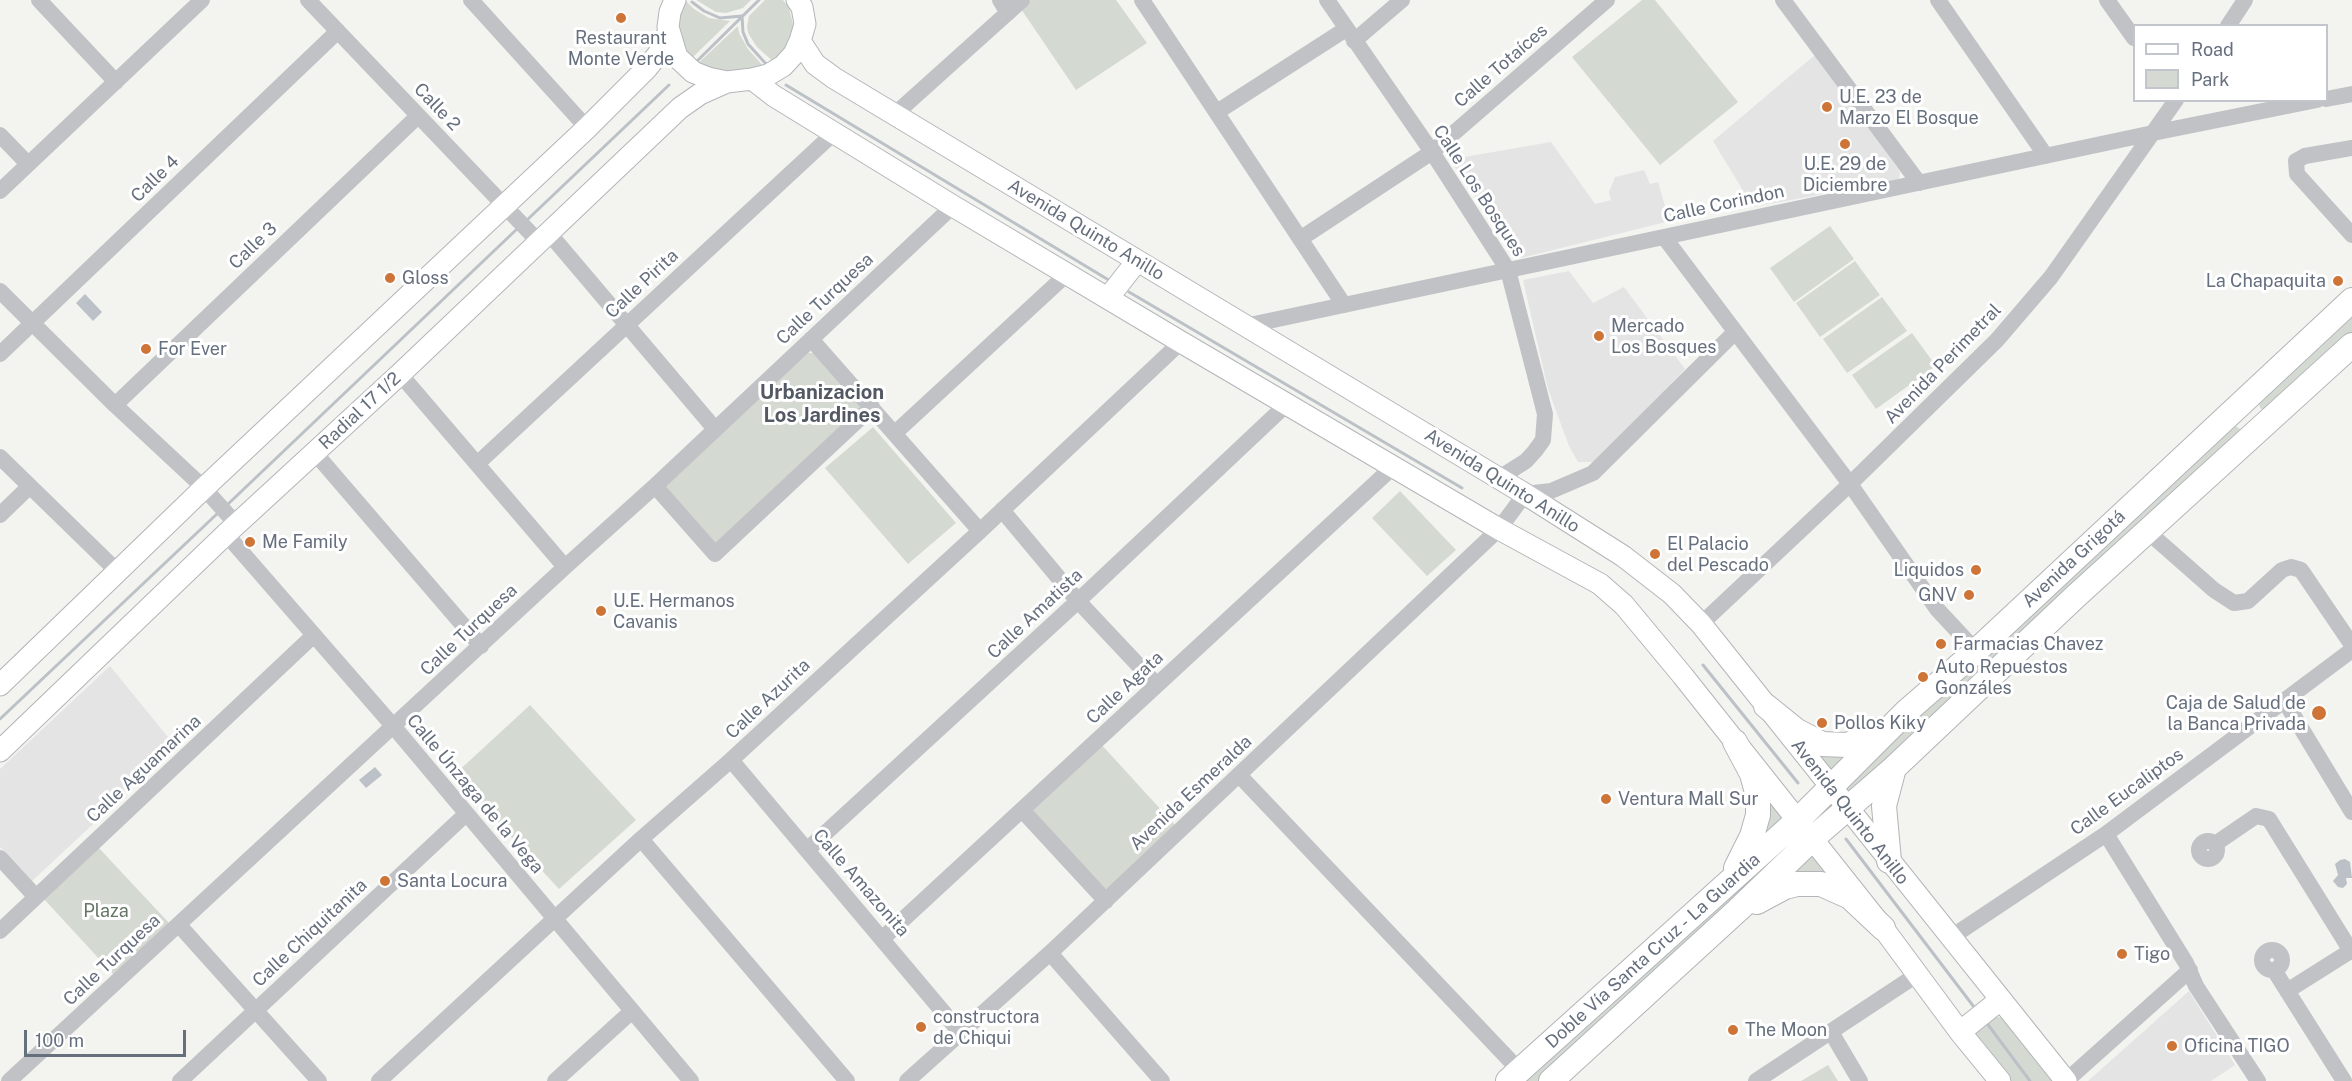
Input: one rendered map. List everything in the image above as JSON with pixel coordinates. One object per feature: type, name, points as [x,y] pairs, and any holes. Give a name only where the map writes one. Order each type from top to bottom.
[{"type":"highway","name":"Avenida Grigotá","points":[[1805,830],[1830,787],[1907,711],[1976,651],[2352,300]]},
{"type":"highway","name":"Avenida Grigotá","points":[[1805,830],[1848,809],[2147,531],[2352,345]]},
{"type":"highway","points":[[2254,391],[2252,402],[2257,411],[2266,415],[2276,414]]},
{"type":"highway","points":[[2224,419],[2235,419],[2243,423],[2248,439]]},
{"type":"highway","points":[[1766,706],[1810,740],[1833,746],[1858,741],[1907,711]]},
{"type":"highway","points":[[1727,884],[1743,856],[1758,816],[1758,796],[1752,774],[1735,742]]},
{"type":"highway","points":[[1889,861],[1884,806],[1894,768]]},
{"type":"highway","name":"Doble Vía Santa Cruz - La Guardia","points":[[1514,1076],[1727,884],[1805,830]]},
{"type":"highway","name":"Doble Vía Santa Cruz - La Guardia","points":[[1551,1081],[1570,1072],[1738,910],[1805,830]]},
{"type":"highway","points":[[1738,910],[1785,887],[1797,884],[1821,884],[1850,897],[1883,928]]},
{"type":"main road","points":[[668,4],[668,33],[677,57],[693,72],[708,78],[727,81],[768,75],[783,66],[794,54],[800,41],[804,24],[801,2]]},
{"type":"main road","points":[[0,685],[506,208],[647,68],[659,53],[668,33]]},
{"type":"main road","name":"Avenida Quinto Anillo","points":[[800,41],[815,64],[834,78],[1499,478],[1639,568],[1672,594],[1701,624],[2066,1081]]},
{"type":"main road","points":[[752,79],[834,133],[953,206],[1181,342],[1499,529],[1600,584],[1624,605],[1735,742],[1883,928],[1960,1032],[2000,1081]]},
{"type":"main road","name":"Radial 17 1/2","points":[[0,751],[231,526],[315,453],[400,374],[538,235],[680,108],[700,94],[727,81]]},
{"type":"main road","points":[[1108,298],[1137,261]]},
{"type":"main road","points":[[1960,1032],[2000,1000]]},
{"type":"street","points":[[39,0],[116,82]]},
{"type":"street","points":[[0,191],[202,0]]},
{"type":"street","name":"Calle 2","points":[[308,0],[506,208],[538,235],[627,325],[716,429]]},
{"type":"street","points":[[471,0],[587,128]]},
{"type":"street","points":[[894,115],[1004,6],[1022,0]]},
{"type":"street","points":[[1142,0],[1344,305]]},
{"type":"street","name":"Calle Los Bosques","points":[[1327,0],[1432,152],[1508,270],[1545,414],[1543,440],[1535,452],[1526,461],[1499,478]]},
{"type":"street","points":[[1217,112],[1350,35],[1402,0]]},
{"type":"street","name":"Calle Totaíces","points":[[1300,239],[1432,152],[1606,0]]},
{"type":"street","points":[[1783,0],[1919,183]]},
{"type":"street","points":[[1938,0],[2046,156]]},
{"type":"street","points":[[2107,0],[2133,37]]},
{"type":"street","points":[[2229,24],[2245,0]]},
{"type":"street","name":"Calle 4","points":[[0,354],[338,32]]},
{"type":"street","points":[[2328,99],[2352,94]]},
{"type":"street","name":"Avenida Perimetral","points":[[1701,624],[1850,484],[2005,331],[2051,277],[2175,102]]},
{"type":"street","name":"Calle Corindon","points":[[1245,326],[2307,102]]},
{"type":"street","name":"Calle 3","points":[[115,405],[418,116]]},
{"type":"street","name":"Calle Pirita","points":[[477,464],[834,133]]},
{"type":"street","points":[[0,135],[28,164]]},
{"type":"street","points":[[2352,148],[2305,156],[2296,161],[2296,174],[2352,235]]},
{"type":"street","name":"Calle Turquesa","points":[[9,1081],[655,486],[953,206]]},
{"type":"street","points":[[1664,237],[1850,484],[1937,609],[1976,651]]},
{"type":"street","points":[[895,433],[1067,274]]},
{"type":"street","name":"Calle Únzaga de la Vega","points":[[0,291],[207,492],[314,635],[394,727],[631,1012],[692,1081]]},
{"type":"street","points":[[1499,529],[1524,494],[1551,491],[1593,473],[1735,332]]},
{"type":"street","points":[[811,339],[980,531]]},
{"type":"street","name":"Calle Azurita","points":[[379,1081],[980,531],[1181,342]]},
{"type":"street","points":[[400,374],[565,567]]},
{"type":"street","name":"Calle Amatista","points":[[807,850],[1078,601],[1287,404]]},
{"type":"street","points":[[655,486],[716,554],[873,407]]},
{"type":"street","points":[[315,453],[481,646]]},
{"type":"street","points":[[0,457],[118,572]]},
{"type":"street","name":"Calle Agata","points":[[883,938],[1393,467]]},
{"type":"street","points":[[0,515],[30,486]]},
{"type":"street","points":[[1002,510],[1078,601],[1157,685]]},
{"type":"street","name":"Avenida Esmeralda","points":[[907,1081],[1106,901],[1499,529]]},
{"type":"street","points":[[2147,531],[2214,591],[2234,603],[2248,601],[2282,570],[2291,567],[2301,570],[2352,645]]},
{"type":"street","name":"Calle Aguamarina","points":[[0,931],[314,635]]},
{"type":"street","name":"Calle Eucaliptos","points":[[1950,938],[2106,834],[2352,650]]},
{"type":"street","points":[[2284,700],[2352,812]]},
{"type":"street","name":"Calle Amazonita","points":[[731,760],[960,1032]]},
{"type":"street","points":[[1239,775],[1514,1076]]},
{"type":"street","points":[[1022,810],[1106,901]]},
{"type":"street","name":"Calle Chiquitanita","points":[[180,1081],[466,814]]},
{"type":"street","points":[[2215,844],[2256,816],[2269,819],[2351,951],[2287,991]]},
{"type":"street","points":[[2106,834],[2190,970],[2196,986],[2258,1081]]},
{"type":"street","points":[[641,839],[847,1081]]},
{"type":"street","points":[[0,858],[36,897]]},
{"type":"street","points":[[179,925],[319,1081]]},
{"type":"street","points":[[1050,953],[1162,1081]]},
{"type":"street","points":[[2066,1081],[2190,970]]},
{"type":"street","points":[[2274,970],[2344,1081]]},
{"type":"street","points":[[1756,1081],[1918,974]]},
{"type":"street","points":[[555,1081],[631,1012]]},
{"type":"street","points":[[1831,1032],[1860,1081]]},
{"type":"shaded area","points":[[1816,54],[1900,172],[1899,180],[1753,207],[1713,141]]},
{"type":"shaded area","points":[[1551,142],[1595,204],[1611,200],[1609,192],[1615,177],[1644,170],[1650,184],[1658,182],[1665,206],[1670,207],[1674,220],[1517,259],[1452,163],[1453,159]]},
{"type":"shaded area","name":"Mercado Los Bosques","points":[[1569,271],[1593,303],[1624,287],[1685,369],[1604,458],[1592,462],[1578,462],[1569,446],[1548,389],[1523,280]]},
{"type":"shaded area","points":[[85,294],[102,312],[93,321],[76,303]]},
{"type":"shaded area","points":[[110,666],[176,747],[32,881],[0,847],[0,769]]},
{"type":"shaded area","points":[[375,767],[382,775],[366,788],[359,780]]},
{"type":"shaded area","points":[[2345,859],[2350,862],[2352,878],[2346,878],[2347,884],[2343,888],[2338,887],[2333,881],[2338,875],[2335,864]]},
{"type":"shaded area","name":"Tigo","points":[[2189,991],[2235,1065],[2211,1081],[2088,1081]]},
{"type":"green space","points":[[696,0],[751,0],[743,8],[726,13],[716,12]]},
{"type":"green space","points":[[765,0],[783,0],[789,8],[793,24],[790,43],[775,63],[757,47],[748,33],[749,16]]},
{"type":"green space","points":[[1031,0],[1116,0],[1147,43],[1076,90],[1021,9]]},
{"type":"green space","points":[[1642,0],[1655,0],[1738,102],[1660,165],[1572,57]]},
{"type":"green space","points":[[686,1],[709,18],[730,21],[692,58],[676,43],[682,4]]},
{"type":"green space","points":[[738,26],[739,33],[748,49],[765,68],[734,75],[695,66]]},
{"type":"green space","points":[[1830,226],[1854,259],[1794,302],[1770,268]]},
{"type":"green space","points":[[1855,261],[1880,295],[1820,337],[1796,303]]},
{"type":"green space","points":[[1882,297],[1907,331],[1847,373],[1823,339]]},
{"type":"green space","points":[[2352,310],[2352,333],[2265,409],[2261,409],[2258,403]]},
{"type":"green space","points":[[1912,333],[1936,366],[1876,409],[1852,375]]},
{"type":"green space","points":[[808,353],[814,353],[865,405],[719,547],[663,487]]},
{"type":"green space","points":[[2233,424],[2241,432],[2159,512],[1849,792],[1845,788],[1847,781]]},
{"type":"green space","points":[[873,427],[956,523],[908,564],[825,468]]},
{"type":"green space","points":[[1400,491],[1456,550],[1427,576],[1372,518]]},
{"type":"green space","points":[[530,705],[636,820],[559,889],[454,775]]},
{"type":"green space","points":[[1807,742],[1858,746],[1829,774]]},
{"type":"green space","points":[[1100,743],[1175,825],[1108,889],[1101,888],[1031,812],[1033,805]]},
{"type":"green space","points":[[1760,787],[1789,816],[1748,853]]},
{"type":"green space","points":[[1799,827],[1805,834],[1541,1081],[1515,1081]]},
{"type":"green space","name":"Plaza","points":[[98,847],[170,924],[114,975],[43,898]]},
{"type":"green space","points":[[1813,847],[1858,899],[1780,882]]},
{"type":"green space","points":[[1992,1018],[2008,1018],[2056,1081],[2006,1081],[1975,1035],[1977,1030]]},
{"type":"green space","points":[[1828,1065],[1838,1081],[1801,1081]]},
{"type":"waterway","points":[[694,64],[759,0]]},
{"type":"waterway","points":[[692,2],[704,11],[720,18],[742,16],[743,32],[748,44],[767,65]]},
{"type":"waterway","points":[[527,220],[669,85]]},
{"type":"waterway","points":[[786,85],[1112,282]]},
{"type":"waterway","points":[[226,506],[517,229]]},
{"type":"waterway","points":[[1129,292],[1462,488]]},
{"type":"waterway","points":[[0,719],[219,512]]},
{"type":"waterway","points":[[1703,665],[1798,783]]},
{"type":"waterway","points":[[1846,839],[1974,1007]]},
{"type":"waterway","points":[[1986,1022],[2030,1081]]},
{"type":"place","name":"Restaurant Monte Verde","points":[[621,18]]},
{"type":"place","name":"U.E. 23 de Marzo El Bosque","points":[[1827,107]]},
{"type":"place","name":"U.E. 29 de Diciembre","points":[[1845,144]]},
{"type":"place","name":"Gloss","points":[[390,278]]},
{"type":"place","name":"La Chapaquita","points":[[2338,281]]},
{"type":"place","name":"Mercado Los Bosques","points":[[1599,336]]},
{"type":"place","name":"For Ever","points":[[146,349]]},
{"type":"place","name":"Me Family","points":[[250,542]]},
{"type":"place","name":"El Palacio del Pescado","points":[[1655,554]]},
{"type":"place","name":"Liquidos","points":[[1976,570]]},
{"type":"place","name":"GNV","points":[[1969,595]]},
{"type":"place","name":"U.E. Hermanos Cavanis","points":[[601,611]]},
{"type":"place","name":"Farmacias Chavez","points":[[1941,644]]},
{"type":"place","name":"Auto Repuestos Gonzáles","points":[[1923,677]]},
{"type":"place","name":"Caja de Salud de la Banca Privada","points":[[2319,713]]},
{"type":"place","name":"Pollos Kiky","points":[[1822,723]]},
{"type":"place","name":"Ventura Mall Sur","points":[[1606,799]]},
{"type":"place","name":"Santa Locura","points":[[385,881]]},
{"type":"place","name":"Tigo","points":[[2122,954]]},
{"type":"place","name":"constructora de Chiqui","points":[[921,1027]]},
{"type":"place","name":"The Moon","points":[[1733,1030]]},
{"type":"place","name":"Oficina TIGO","points":[[2172,1046]]},
{"type":"district","name":"Urbanizacion Los Jardines","points":[[822,404]]}]
